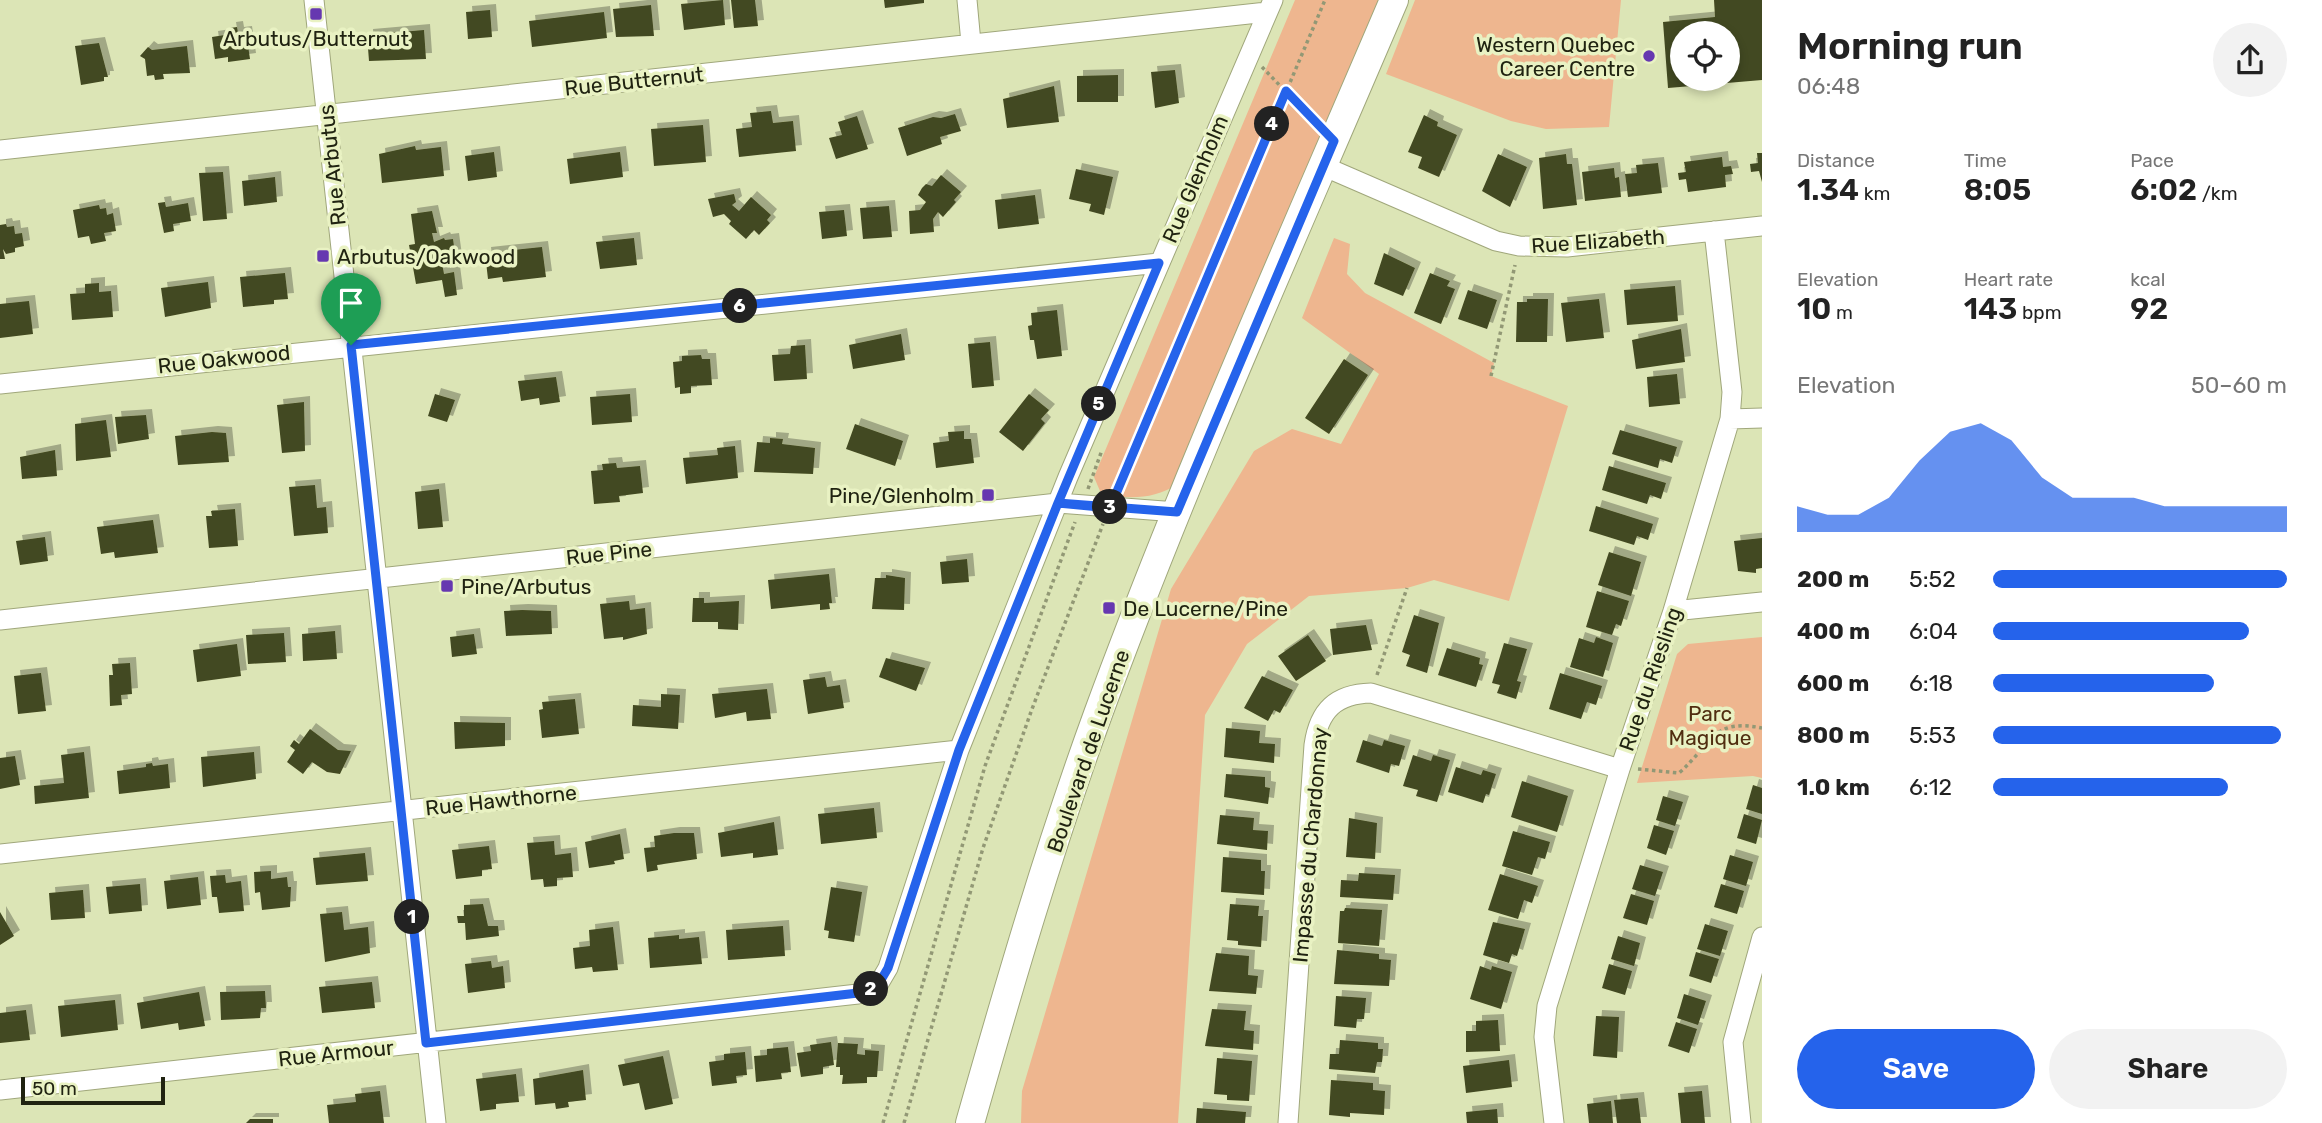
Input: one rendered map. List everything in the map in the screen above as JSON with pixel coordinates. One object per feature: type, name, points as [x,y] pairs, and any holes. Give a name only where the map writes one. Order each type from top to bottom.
[{"type":"main road","name":"Boulevard de Lucerne","points":[[971,1123],[1083,758],[1177,512],[1394,0]]},
{"type":"street","name":"Rue Arbutus","points":[[314,0],[436,1123]]},
{"type":"street","points":[[967,0],[971,43]]},
{"type":"street","name":"Rue Butternut","points":[[0,150],[971,43],[1270,6]]},
{"type":"street","name":"Rue Glenholm","points":[[878,985],[888,968],[959,750],[1058,503],[1270,6]]},
{"type":"street","name":"Rue Elizabeth","points":[[1328,154],[1496,241],[1519,246],[1567,247],[1762,226]]},
{"type":"street","name":"Rue du Riesling","points":[[1554,1123],[1544,1037],[1545,1014],[1620,769],[1673,611],[1730,419],[1732,392],[1714,231]]},
{"type":"street","name":"Rue Oakwood","points":[[0,384],[351,345],[1159,263]]},
{"type":"street","points":[[1730,419],[1762,418]]},
{"type":"street","name":"Rue Pine","points":[[0,620],[1058,503],[1177,512]]},
{"type":"street","points":[[1673,611],[1762,602]]},
{"type":"street","points":[[1371,693],[1620,769]]},
{"type":"street","name":"Impasse du Chardonnay","points":[[1288,1123],[1316,729],[1330,705],[1354,694],[1371,693]]},
{"type":"street","name":"Rue Hawthorne","points":[[0,854],[959,750]]},
{"type":"street","points":[[1741,1123],[1733,1042],[1757,971],[1762,937]]},
{"type":"street","name":"Rue Armour","points":[[0,1090],[858,993],[878,985]]},
{"type":"path","points":[[904,1123],[983,848],[1031,709],[1110,508],[1325,0]]},
{"type":"path","points":[[1247,59],[1262,67],[1286,91],[1328,154]]},
{"type":"path","points":[[1490,376],[1519,246]]},
{"type":"path","points":[[883,1123],[985,766],[1077,519]]},
{"type":"path","points":[[1371,693],[1407,588]]},
{"type":"path","points":[[1620,769],[1679,773],[1723,727],[1738,723],[1762,728]]},
{"type":"green space","points":[[1295,0],[1392,0],[1178,484],[1160,493],[1143,497],[1105,495],[1100,491],[1094,477]]},
{"type":"green space","points":[[1415,0],[1621,0],[1609,127],[1546,129],[1511,121],[1386,74]]},
{"type":"green space","points":[[1334,238],[1350,244],[1347,274],[1365,293],[1494,363],[1491,376],[1568,406],[1509,601],[1434,580],[1407,588],[1309,596],[1247,644],[1205,715],[1178,1123],[1021,1123],[1022,1091],[1171,589],[1254,451],[1292,429],[1341,444],[1379,374],[1302,318]]},
{"type":"green space","name":"Parc Magique","points":[[1762,637],[1762,778],[1753,776],[1637,783],[1677,654],[1688,644]]},
{"type":"building","points":[[723,0],[725,25],[684,30],[681,4]]},
{"type":"building","points":[[731,0],[755,0],[758,26],[734,28]]},
{"type":"building","points":[[884,0],[924,0],[924,3],[885,8]]},
{"type":"building","points":[[1714,0],[1762,0],[1762,80],[1740,82],[1740,21],[1673,21],[1715,17]]},
{"type":"building","points":[[651,5],[654,36],[616,37],[613,9]]},
{"type":"building","points":[[490,10],[492,37],[468,39],[466,12]]},
{"type":"building","points":[[604,12],[607,38],[532,47],[529,21]]},
{"type":"building","points":[[1670,21],[1670,88],[1668,88],[1663,22]]},
{"type":"building","points":[[237,27],[238,33],[246,32],[250,59],[228,62],[228,57],[215,59],[212,37],[231,34],[230,28]]},
{"type":"building","points":[[424,30],[426,59],[369,61],[367,35]]},
{"type":"building","points":[[99,43],[108,77],[104,77],[104,81],[81,85],[75,46]]},
{"type":"building","points":[[187,46],[190,73],[163,74],[164,79],[155,80],[154,75],[147,76],[145,59],[140,56],[148,47],[152,50]]},
{"type":"building","points":[[1175,70],[1179,103],[1155,108],[1151,72]]},
{"type":"building","points":[[1118,75],[1118,102],[1077,102],[1077,76]]},
{"type":"building","points":[[1054,86],[1059,122],[1007,128],[1003,99]]},
{"type":"building","points":[[771,111],[773,123],[793,121],[796,151],[739,157],[736,129],[752,127],[750,113]]},
{"type":"building","points":[[955,114],[961,131],[940,137],[942,144],[907,156],[898,128],[933,117]]},
{"type":"building","points":[[1424,115],[1438,122],[1437,126],[1457,135],[1439,177],[1418,168],[1422,157],[1408,152]]},
{"type":"building","points":[[857,116],[868,149],[836,159],[829,138],[842,135],[838,122]]},
{"type":"building","points":[[703,125],[706,162],[654,166],[651,129]]},
{"type":"building","points":[[415,146],[416,150],[441,147],[444,176],[382,183],[379,154]]},
{"type":"building","points":[[494,152],[497,177],[468,181],[465,156]]},
{"type":"building","points":[[620,152],[623,177],[570,184],[567,159]]},
{"type":"building","points":[[1757,153],[1762,153],[1762,182],[1759,171],[1751,172],[1750,164],[1758,163]]},
{"type":"building","points":[[1498,154],[1527,167],[1510,207],[1482,191]]},
{"type":"building","points":[[1566,154],[1567,164],[1572,164],[1577,205],[1543,209],[1539,158]]},
{"type":"building","points":[[1722,157],[1723,167],[1731,166],[1733,174],[1725,175],[1726,187],[1688,192],[1686,179],[1679,180],[1678,173],[1686,172],[1684,162]]},
{"type":"building","points":[[1658,163],[1662,193],[1628,197],[1625,174],[1637,173],[1636,165]]},
{"type":"building","points":[[1614,168],[1615,178],[1619,177],[1621,197],[1585,201],[1582,172]]},
{"type":"building","points":[[1076,169],[1113,177],[1104,215],[1089,211],[1091,204],[1069,199]]},
{"type":"building","points":[[223,172],[227,219],[203,221],[199,173]]},
{"type":"building","points":[[941,175],[961,192],[954,200],[956,202],[943,217],[938,212],[933,219],[934,232],[910,234],[909,211],[920,210],[926,202],[918,195],[922,188],[926,184],[932,186]]},
{"type":"building","points":[[275,177],[277,202],[244,206],[242,181]]},
{"type":"building","points":[[734,194],[736,202],[732,205],[739,211],[751,197],[771,215],[767,220],[770,223],[759,235],[754,230],[746,239],[729,224],[731,221],[724,214],[713,217],[708,199]]},
{"type":"building","points":[[1035,195],[1039,224],[998,229],[995,200]]},
{"type":"building","points":[[165,202],[166,207],[188,203],[191,221],[173,224],[174,231],[164,233],[158,203]]},
{"type":"building","points":[[99,205],[100,209],[106,208],[107,215],[113,213],[116,231],[104,233],[106,241],[91,244],[89,236],[78,238],[73,210]]},
{"type":"building","points":[[889,206],[892,237],[863,239],[860,208]]},
{"type":"building","points":[[844,210],[847,236],[822,239],[819,212]]},
{"type":"building","points":[[432,211],[437,233],[432,233],[434,242],[444,238],[453,239],[456,261],[442,263],[444,274],[454,272],[457,295],[445,297],[442,280],[416,284],[409,245],[415,244],[411,214]]},
{"type":"building","points":[[6,224],[7,227],[14,226],[15,234],[22,233],[24,246],[6,254],[3,249],[5,259],[0,259],[0,225]]},
{"type":"building","points":[[634,238],[637,265],[600,269],[596,242]]},
{"type":"building","points":[[542,247],[546,277],[503,282],[502,277],[488,279],[485,253]]},
{"type":"building","points":[[1384,253],[1415,268],[1403,296],[1374,284]]},
{"type":"building","points":[[285,273],[288,299],[274,300],[274,304],[243,307],[240,277]]},
{"type":"building","points":[[1430,273],[1450,281],[1447,286],[1455,289],[1441,324],[1414,313]]},
{"type":"building","points":[[208,282],[211,308],[165,317],[161,288]]},
{"type":"building","points":[[99,283],[99,292],[111,291],[113,317],[72,320],[70,294],[85,293],[85,284]]},
{"type":"building","points":[[1675,286],[1678,321],[1627,325],[1624,290]]},
{"type":"building","points":[[1468,290],[1497,300],[1487,329],[1458,319]]},
{"type":"building","points":[[1527,299],[1548,299],[1547,342],[1516,342],[1517,302],[1527,302]]},
{"type":"building","points":[[1599,299],[1604,338],[1566,342],[1561,303]]},
{"type":"building","points":[[29,301],[33,334],[0,338],[0,304]]},
{"type":"building","points":[[1057,310],[1062,356],[1037,359],[1034,340],[1030,340],[1028,326],[1032,325],[1031,313]]},
{"type":"building","points":[[1681,329],[1685,362],[1636,369],[1632,340]]},
{"type":"building","points":[[901,334],[905,360],[853,369],[849,345]]},
{"type":"building","points":[[990,342],[994,386],[972,388],[968,344]]},
{"type":"building","points":[[805,345],[807,379],[774,381],[772,355],[790,354],[791,346]]},
{"type":"building","points":[[701,355],[702,359],[710,359],[712,385],[691,386],[691,393],[680,394],[680,387],[675,388],[673,362],[682,361],[682,356]]},
{"type":"building","points":[[1344,359],[1368,375],[1329,434],[1305,418]]},
{"type":"building","points":[[1677,374],[1680,404],[1649,407],[1647,377]]},
{"type":"building","points":[[556,377],[560,402],[540,405],[539,398],[521,401],[518,381]]},
{"type":"building","points":[[435,394],[455,400],[447,422],[428,416]]},
{"type":"building","points":[[630,394],[632,422],[592,425],[590,397]]},
{"type":"building","points":[[1029,394],[1049,410],[1041,419],[1045,423],[1023,451],[999,432]]},
{"type":"building","points":[[304,402],[305,451],[282,453],[277,405]]},
{"type":"building","points":[[146,415],[149,439],[118,444],[115,417]]},
{"type":"building","points":[[106,420],[111,457],[76,461],[75,424]]},
{"type":"building","points":[[855,424],[903,441],[895,466],[846,449]]},
{"type":"building","points":[[1620,430],[1677,447],[1672,463],[1660,459],[1658,468],[1612,454]]},
{"type":"building","points":[[964,431],[964,439],[971,439],[974,463],[936,468],[933,443],[949,441],[948,432]]},
{"type":"building","points":[[226,433],[229,462],[178,465],[175,436]]},
{"type":"building","points":[[770,438],[783,439],[782,444],[815,448],[813,474],[754,472],[757,442],[770,443]]},
{"type":"building","points":[[735,446],[738,478],[686,484],[683,458],[718,455],[717,448]]},
{"type":"building","points":[[55,450],[57,476],[22,479],[20,457]]},
{"type":"building","points":[[616,463],[617,468],[640,466],[643,493],[619,496],[620,502],[594,504],[591,471],[603,470],[602,464]]},
{"type":"building","points":[[1609,466],[1666,483],[1661,499],[1650,495],[1647,504],[1602,490]]},
{"type":"building","points":[[315,485],[317,508],[326,507],[328,533],[294,536],[289,487]]},
{"type":"building","points":[[439,489],[443,527],[418,529],[415,492]]},
{"type":"building","points":[[1596,506],[1653,524],[1648,540],[1637,536],[1634,545],[1589,531]]},
{"type":"building","points":[[235,509],[238,546],[209,548],[206,516],[212,516],[211,511]]},
{"type":"building","points":[[153,520],[158,553],[115,558],[114,552],[101,554],[97,527]]},
{"type":"building","points":[[45,537],[48,561],[20,565],[16,541]]},
{"type":"building","points":[[1762,538],[1762,568],[1756,569],[1756,573],[1738,571],[1734,541]]},
{"type":"building","points":[[1609,552],[1641,562],[1631,596],[1598,585]]},
{"type":"building","points":[[967,559],[969,582],[942,584],[940,562]]},
{"type":"building","points":[[829,574],[832,603],[829,603],[830,609],[820,610],[820,604],[771,609],[768,580]]},
{"type":"building","points":[[886,575],[905,578],[904,610],[872,609],[875,578],[886,578]]},
{"type":"building","points":[[1597,591],[1629,601],[1621,626],[1616,624],[1612,635],[1586,627]]},
{"type":"building","points":[[693,598],[704,598],[704,603],[739,601],[738,630],[718,629],[718,622],[692,622]]},
{"type":"building","points":[[629,601],[630,610],[645,608],[647,634],[623,640],[623,637],[604,639],[600,604]]},
{"type":"building","points":[[504,611],[551,611],[552,634],[506,636]]},
{"type":"building","points":[[1414,615],[1439,623],[1427,673],[1406,666],[1410,655],[1402,652]]},
{"type":"building","points":[[1366,625],[1372,650],[1333,655],[1330,629]]},
{"type":"building","points":[[335,631],[337,659],[303,661],[302,634]]},
{"type":"building","points":[[284,633],[286,662],[248,664],[246,635]]},
{"type":"building","points":[[474,634],[477,654],[452,657],[450,637]]},
{"type":"building","points":[[1308,635],[1326,661],[1296,681],[1278,656]]},
{"type":"building","points":[[1596,637],[1613,643],[1603,677],[1570,667],[1579,638],[1594,643]]},
{"type":"building","points":[[1504,643],[1527,649],[1517,681],[1521,682],[1516,699],[1497,693],[1500,685],[1492,683]]},
{"type":"building","points":[[237,644],[241,676],[197,682],[193,650]]},
{"type":"building","points":[[1447,648],[1480,658],[1479,664],[1483,665],[1476,687],[1438,675]]},
{"type":"building","points":[[886,658],[925,668],[916,691],[879,677]]},
{"type":"building","points":[[130,663],[132,694],[121,695],[122,705],[110,706],[109,675],[113,675],[112,664]]},
{"type":"building","points":[[41,673],[46,711],[18,714],[14,676]]},
{"type":"building","points":[[1560,673],[1602,686],[1596,705],[1587,702],[1581,719],[1549,709]]},
{"type":"building","points":[[1262,676],[1293,690],[1280,713],[1274,710],[1268,721],[1244,708]]},
{"type":"building","points":[[825,677],[827,687],[840,685],[844,708],[808,714],[803,680]]},
{"type":"building","points":[[767,689],[771,719],[747,721],[746,712],[715,718],[712,694]]},
{"type":"building","points":[[661,694],[680,695],[678,729],[632,726],[633,705],[661,707]]},
{"type":"building","points":[[575,699],[579,734],[542,738],[539,710],[543,709],[542,702]]},
{"type":"building","points":[[454,722],[505,723],[505,746],[455,749]]},
{"type":"building","points":[[1226,728],[1260,731],[1259,743],[1275,744],[1274,763],[1224,757]]},
{"type":"building","points":[[310,729],[338,750],[351,751],[340,774],[327,772],[312,762],[303,774],[287,762],[295,750],[290,746],[294,740],[299,744]]},
{"type":"building","points":[[1363,740],[1382,746],[1384,740],[1405,746],[1399,766],[1391,764],[1389,773],[1356,762]]},
{"type":"building","points":[[84,752],[89,798],[35,804],[34,786],[64,783],[61,755]]},
{"type":"building","points":[[254,752],[256,779],[203,787],[201,757]]},
{"type":"building","points":[[1413,755],[1431,761],[1433,755],[1450,760],[1437,802],[1416,796],[1418,790],[1403,786]]},
{"type":"building","points":[[15,756],[20,785],[0,789],[0,758]]},
{"type":"building","points":[[152,763],[153,766],[168,764],[170,788],[119,794],[117,771],[146,767],[146,764]]},
{"type":"building","points":[[1456,767],[1481,775],[1483,770],[1496,774],[1489,795],[1486,794],[1483,803],[1448,792]]},
{"type":"building","points":[[1226,774],[1265,777],[1265,787],[1270,788],[1268,804],[1224,797]]},
{"type":"building","points":[[1522,781],[1568,796],[1557,832],[1511,817]]},
{"type":"building","points":[[1753,785],[1762,788],[1762,814],[1746,809]]},
{"type":"building","points":[[1663,796],[1683,802],[1675,826],[1656,820]]},
{"type":"building","points":[[874,808],[877,838],[821,844],[818,814]]},
{"type":"building","points":[[1744,814],[1762,820],[1756,844],[1737,838]]},
{"type":"building","points":[[1220,815],[1254,818],[1253,830],[1268,831],[1267,850],[1217,844]]},
{"type":"building","points":[[1349,818],[1377,823],[1375,859],[1346,857]]},
{"type":"building","points":[[774,822],[778,855],[753,858],[753,853],[721,857],[718,833]]},
{"type":"building","points":[[1654,825],[1674,831],[1666,855],[1647,848]]},
{"type":"building","points":[[1513,831],[1550,842],[1545,859],[1538,857],[1532,875],[1502,866]]},
{"type":"building","points":[[694,833],[697,859],[657,865],[658,870],[647,872],[644,848],[655,847],[654,836]]},
{"type":"building","points":[[620,834],[624,859],[614,861],[615,864],[589,868],[585,842]]},
{"type":"building","points":[[554,841],[555,855],[571,853],[573,877],[557,878],[557,886],[544,887],[543,879],[531,880],[527,843]]},
{"type":"building","points":[[489,846],[492,869],[482,870],[482,876],[456,879],[452,850]]},
{"type":"building","points":[[365,853],[368,881],[316,885],[313,858]]},
{"type":"building","points":[[1730,855],[1753,862],[1746,886],[1723,879]]},
{"type":"building","points":[[1223,857],[1261,860],[1261,871],[1265,871],[1264,895],[1221,892]]},
{"type":"building","points":[[1640,865],[1663,872],[1655,896],[1632,889]]},
{"type":"building","points":[[271,871],[271,879],[287,877],[288,887],[291,887],[290,907],[262,910],[260,892],[255,893],[254,872]]},
{"type":"building","points":[[1359,873],[1395,875],[1393,900],[1340,897],[1341,880],[1358,881]]},
{"type":"building","points":[[1500,874],[1538,886],[1532,903],[1524,900],[1518,919],[1488,910]]},
{"type":"building","points":[[225,875],[226,883],[241,881],[244,911],[219,913],[217,897],[212,897],[210,876]]},
{"type":"building","points":[[198,877],[201,905],[167,909],[164,881]]},
{"type":"building","points":[[140,884],[142,911],[109,914],[106,887]]},
{"type":"building","points":[[1721,884],[1744,891],[1737,914],[1714,907]]},
{"type":"building","points":[[831,887],[862,892],[854,942],[828,938],[829,931],[824,930]]},
{"type":"building","points":[[83,890],[85,918],[51,920],[49,893]]},
{"type":"building","points":[[1631,894],[1654,901],[1647,925],[1623,918]]},
{"type":"building","points":[[483,904],[488,926],[498,926],[499,936],[466,940],[465,923],[458,923],[457,916],[464,916],[464,905]]},
{"type":"building","points":[[1230,904],[1259,906],[1258,916],[1263,916],[1261,947],[1238,945],[1238,941],[1227,940]]},
{"type":"building","points":[[1345,908],[1382,910],[1379,946],[1338,943],[1340,911]]},
{"type":"building","points":[[0,912],[14,936],[0,945]]},
{"type":"building","points":[[342,912],[344,930],[368,927],[370,953],[325,962],[320,914]]},
{"type":"building","points":[[1493,922],[1525,929],[1517,956],[1512,954],[1509,963],[1483,955]]},
{"type":"building","points":[[1705,924],[1728,931],[1720,956],[1697,949]]},
{"type":"building","points":[[783,926],[785,956],[728,960],[726,930]]},
{"type":"building","points":[[613,927],[618,970],[593,972],[592,967],[575,969],[573,948],[590,946],[589,930]]},
{"type":"building","points":[[679,935],[679,939],[699,937],[702,964],[650,968],[648,938]]},
{"type":"building","points":[[1618,936],[1640,943],[1634,966],[1611,959]]},
{"type":"building","points":[[1337,950],[1379,954],[1379,959],[1391,960],[1389,986],[1334,984]]},
{"type":"building","points":[[1696,952],[1719,959],[1711,983],[1689,976]]},
{"type":"building","points":[[1216,953],[1249,956],[1248,975],[1258,976],[1256,994],[1209,991]]},
{"type":"building","points":[[491,961],[492,968],[503,966],[505,988],[468,993],[465,964]]},
{"type":"building","points":[[1609,964],[1632,971],[1625,995],[1602,988]]},
{"type":"building","points":[[1480,966],[1491,970],[1492,966],[1512,972],[1501,1009],[1470,999]]},
{"type":"building","points":[[372,982],[375,1008],[322,1013],[319,987]]},
{"type":"building","points":[[265,991],[266,1008],[261,1008],[260,1018],[221,1020],[220,992]]},
{"type":"building","points":[[199,992],[205,1026],[179,1030],[178,1023],[141,1029],[137,1003]]},
{"type":"building","points":[[1684,994],[1706,1001],[1698,1025],[1677,1018]]},
{"type":"building","points":[[1336,996],[1366,998],[1364,1019],[1357,1019],[1356,1028],[1334,1026]]},
{"type":"building","points":[[115,1000],[118,1030],[61,1037],[58,1006]]},
{"type":"building","points":[[1212,1009],[1246,1011],[1244,1030],[1254,1031],[1253,1050],[1205,1046]]},
{"type":"building","points":[[26,1010],[30,1040],[0,1043],[0,1013]]},
{"type":"building","points":[[1596,1016],[1619,1017],[1617,1058],[1593,1056]]},
{"type":"building","points":[[1498,1020],[1500,1051],[1466,1052],[1466,1031],[1476,1031],[1476,1021]]},
{"type":"building","points":[[1676,1022],[1697,1029],[1689,1053],[1668,1046]]},
{"type":"building","points":[[1340,1040],[1378,1043],[1378,1049],[1383,1049],[1382,1062],[1377,1062],[1375,1073],[1329,1069],[1330,1054],[1339,1054]]},
{"type":"building","points":[[831,1042],[834,1065],[823,1067],[823,1074],[801,1077],[797,1053],[811,1051],[810,1045]]},
{"type":"building","points":[[838,1043],[858,1044],[857,1054],[865,1055],[865,1050],[879,1051],[877,1077],[867,1077],[867,1083],[842,1084],[843,1075],[840,1075],[840,1067],[836,1067]]},
{"type":"building","points":[[788,1047],[791,1072],[781,1073],[782,1079],[756,1082],[754,1056],[767,1055],[767,1049]]},
{"type":"building","points":[[745,1052],[747,1075],[736,1076],[737,1083],[712,1086],[709,1062],[724,1060],[724,1054]]},
{"type":"building","points":[[663,1056],[673,1104],[645,1110],[639,1083],[623,1086],[618,1065]]},
{"type":"building","points":[[1217,1058],[1252,1061],[1249,1101],[1227,1100],[1227,1095],[1214,1094]]},
{"type":"building","points":[[1509,1060],[1512,1087],[1466,1093],[1463,1066]]},
{"type":"building","points":[[583,1070],[586,1100],[568,1102],[569,1107],[556,1109],[555,1103],[535,1105],[533,1079]]},
{"type":"building","points":[[516,1074],[519,1102],[496,1104],[496,1109],[480,1111],[476,1079]]},
{"type":"building","points":[[1331,1080],[1373,1083],[1373,1090],[1385,1091],[1384,1115],[1329,1115]]},
{"type":"building","points":[[380,1091],[384,1123],[329,1123],[327,1105],[356,1102],[355,1094]]},
{"type":"building","points":[[1702,1091],[1705,1123],[1681,1123],[1678,1093]]},
{"type":"building","points":[[1638,1098],[1641,1123],[1617,1123],[1614,1100]]},
{"type":"building","points":[[1611,1101],[1613,1123],[1589,1123],[1587,1104]]},
{"type":"building","points":[[1197,1108],[1246,1112],[1245,1123],[1196,1123]]},
{"type":"building","points":[[1497,1109],[1498,1123],[1467,1123],[1466,1112]]},
{"type":"building","points":[[250,1119],[273,1119],[273,1123],[246,1123]]},
{"type":"place","name":"Arbutus/Butternut","points":[[316,14]]},
{"type":"place","name":"Western Quebec Career Centre","points":[[1649,56]]},
{"type":"place","name":"Arbutus/Oakwood","points":[[323,256]]},
{"type":"place","name":"Pine/Glenholm","points":[[988,495]]},
{"type":"place","name":"Pine/Arbutus","points":[[447,586]]},
{"type":"place","name":"De Lucerne/Pine","points":[[1109,608]]},
{"type":"route","points":[[351,345],[426,1043],[858,993],[878,985],[888,968],[959,750],[1058,503],[1110,508],[1177,512],[1334,141],[1286,91],[1110,508],[1082,504],[1058,503],[1159,263],[351,345]]}]
